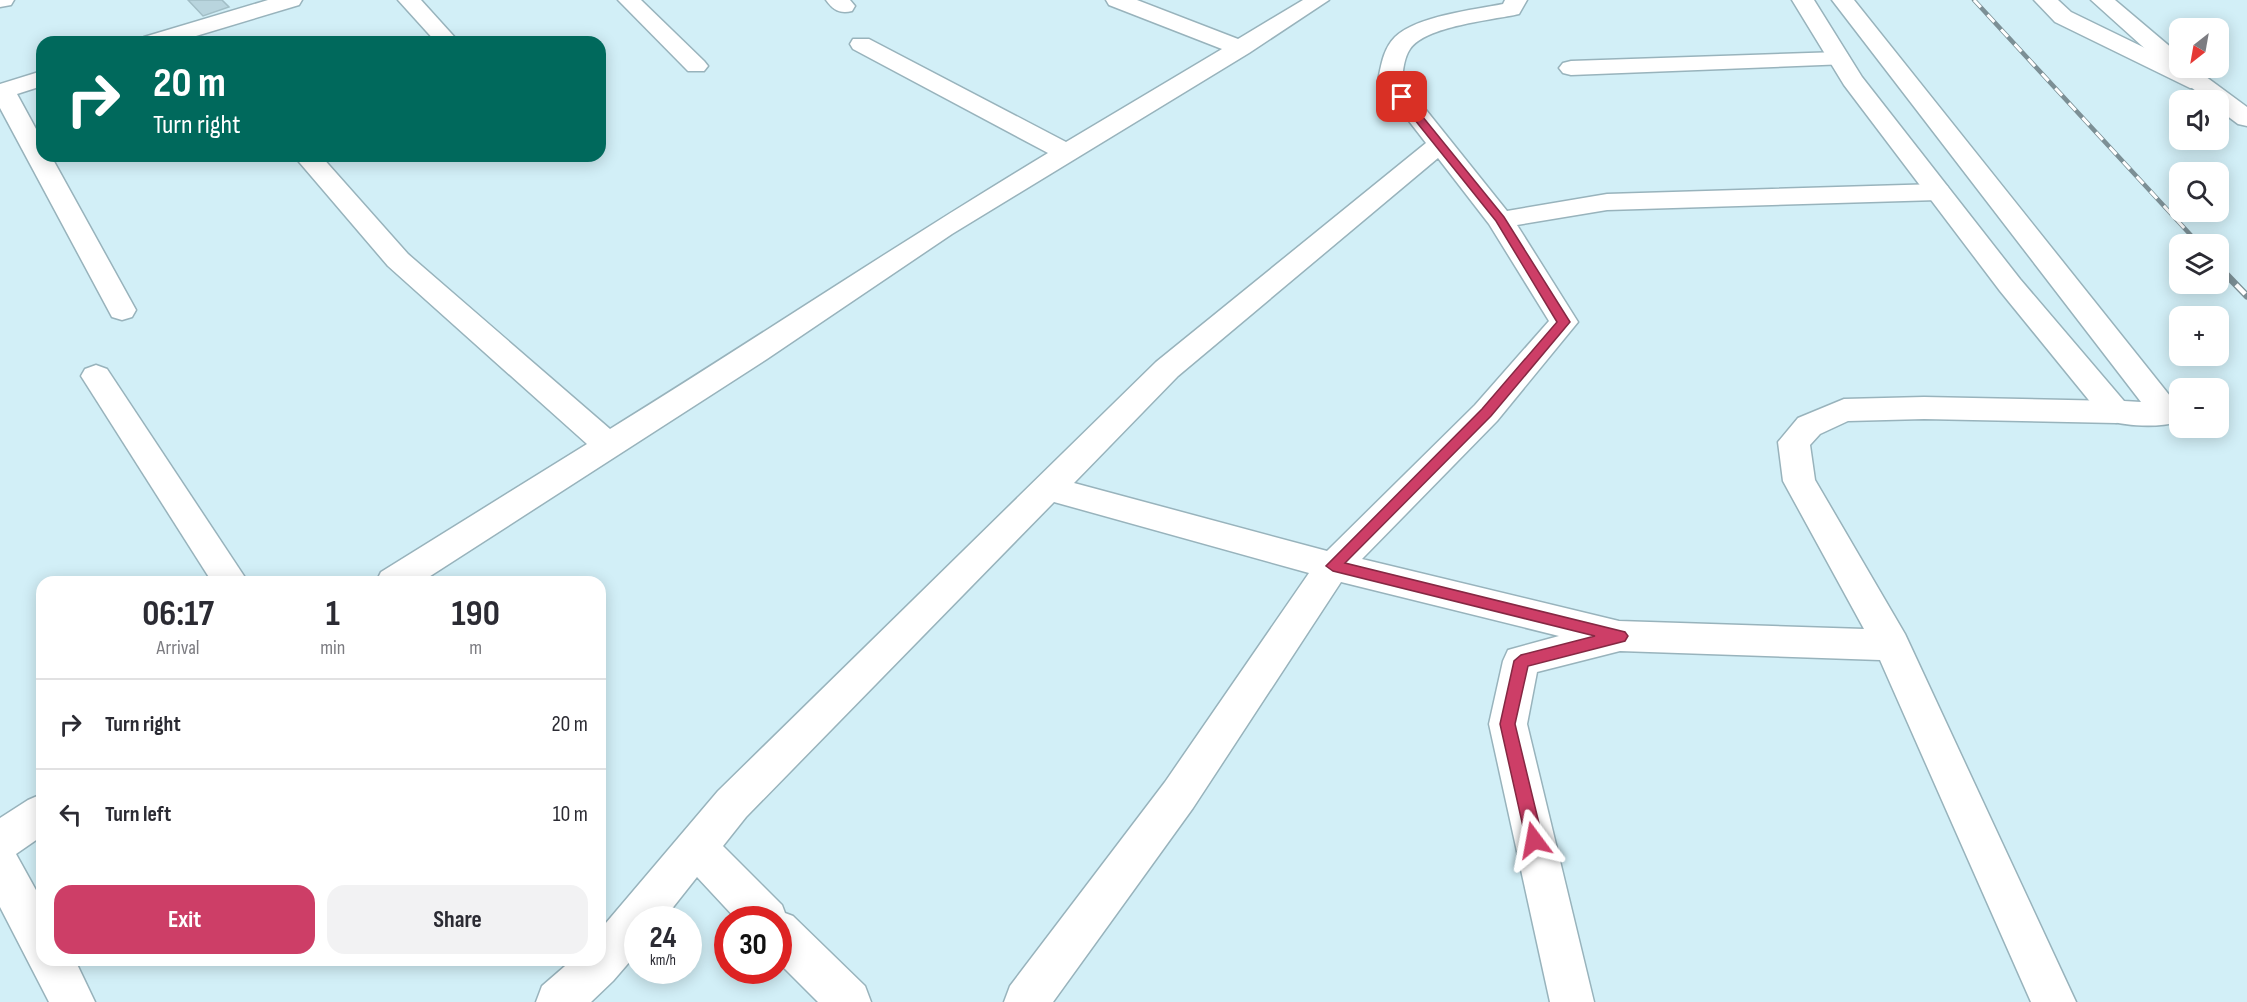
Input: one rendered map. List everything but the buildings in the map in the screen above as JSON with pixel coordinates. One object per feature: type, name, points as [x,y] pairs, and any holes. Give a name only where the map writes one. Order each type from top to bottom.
[{"type":"street","points":[[208,34],[239,7],[291,0]]},
{"type":"street","points":[[409,0],[442,36]]},
{"type":"street","points":[[629,0],[696,66]]},
{"type":"street","points":[[1117,0],[1241,48]]},
{"type":"street","points":[[403,576],[609,446],[943,228],[1318,0]]},
{"type":"street","points":[[1026,1002],[1179,795],[1333,566],[1486,413],[1564,322],[1500,220],[1390,81],[1393,62],[1403,42],[1418,33],[1463,18],[1511,9],[1516,0]]},
{"type":"street","points":[[1803,0],[1852,80],[2010,285],[2116,412]]},
{"type":"street","points":[[1843,0],[2167,414],[1924,408],[1844,410],[1809,426],[1794,442],[1799,481],[1892,645],[2054,1002]]},
{"type":"street","points":[[2045,0],[2063,17],[2169,64]]},
{"type":"street","points":[[2102,0],[2169,57]]},
{"type":"street","points":[[861,44],[1067,153]]},
{"type":"street","points":[[1571,68],[1839,59]]},
{"type":"street","points":[[2194,78],[2247,119]]},
{"type":"street","points":[[36,80],[2,92],[36,154]]},
{"type":"street","points":[[606,956],[732,804],[1167,369],[1439,145]]},
{"type":"street","points":[[41,162],[122,310]]},
{"type":"street","points":[[311,162],[398,260],[609,446]]},
{"type":"street","points":[[1500,220],[1607,202],[1938,192]]},
{"type":"street","points":[[96,376],[227,576]]},
{"type":"street","points":[[1047,488],[1333,566],[1620,636],[1892,645]]},
{"type":"street","points":[[1572,1002],[1508,724],[1521,661],[1620,636]]},
{"type":"street","points":[[0,841],[36,817]]},
{"type":"street","points":[[696,847],[753,906]]},
{"type":"street","points":[[0,864],[36,933]]},
{"type":"street","points":[[792,945],[849,1002]]},
{"type":"street","points":[[54,966],[73,1002]]},
{"type":"street","points":[[558,1002],[598,966]]},
{"type":"railway","points":[[1974,0],[2190,234]]},
{"type":"railway","points":[[2229,277],[2247,296]]},
{"type":"route","points":[[1402,97],[1500,220],[1564,322],[1486,413],[1333,566],[1620,636],[1521,661],[1508,724],[1534,840]]}]
